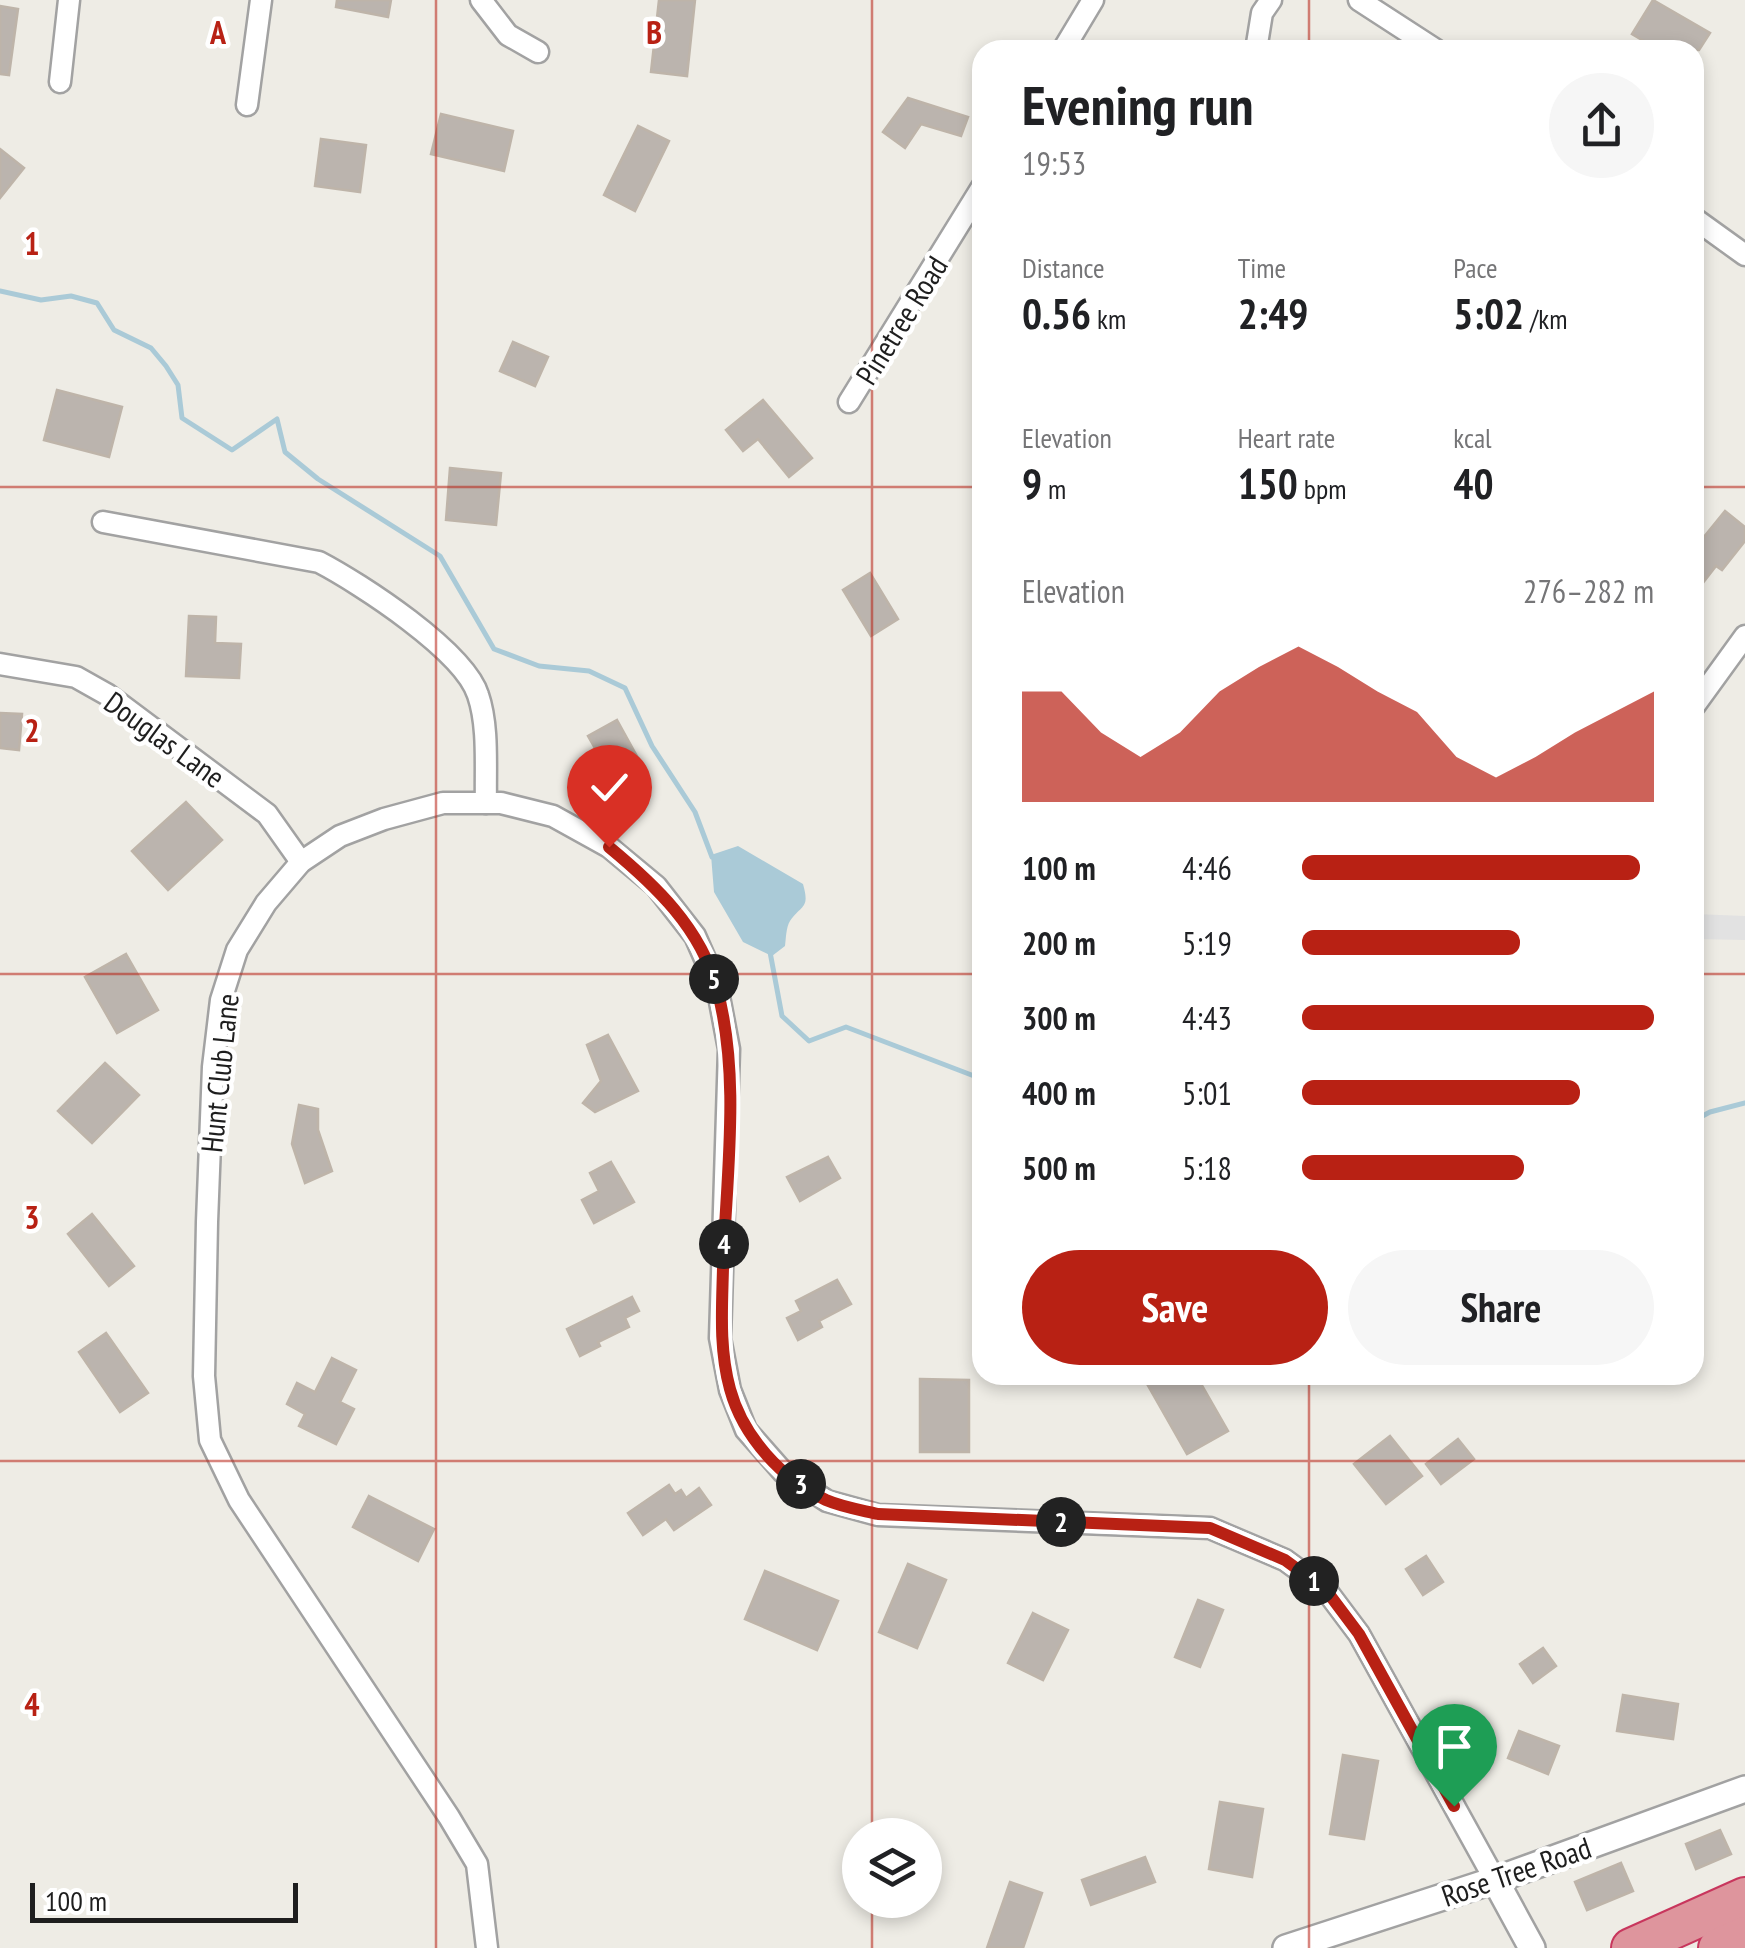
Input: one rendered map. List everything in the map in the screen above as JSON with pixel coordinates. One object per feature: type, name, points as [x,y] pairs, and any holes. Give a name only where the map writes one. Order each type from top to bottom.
[{"type":"highway","points":[[1631,1948],[1745,1897]]},
{"type":"highway","points":[[1718,1948],[1745,1936]]},
{"type":"street","points":[[60,82],[69,0]]},
{"type":"street","points":[[247,105],[261,0]]},
{"type":"street","points":[[481,0],[508,35],[538,52]]},
{"type":"street","points":[[1069,40],[1093,0]]},
{"type":"street","points":[[1258,40],[1262,14],[1271,0]]},
{"type":"street","points":[[1359,0],[1421,40]]},
{"type":"street","name":"Pinetree Road","points":[[849,402],[972,203]]},
{"type":"street","points":[[1704,225],[1745,255]]},
{"type":"street","points":[[103,522],[319,562],[393,610],[465,670],[479,695],[486,803]]},
{"type":"street","points":[[1704,693],[1745,636]]},
{"type":"street","name":"Douglas Lane","points":[[0,664],[76,677],[108,695],[267,814],[301,862]]},
{"type":"street","name":"Hunt Club Lane","points":[[487,1948],[476,1864],[449,1817],[238,1500],[210,1440],[204,1376],[214,1068],[221,1000],[237,950],[266,904],[301,862],[340,836],[443,803],[501,803],[553,816],[609,847],[656,886],[695,936],[717,986],[729,1049],[720,1338],[730,1390],[746,1430],[783,1472],[828,1501],[878,1514],[1210,1528],[1285,1560],[1326,1590],[1359,1634],[1496,1880]]},
{"type":"street","name":"Rose Tree Road","points":[[1286,1948],[1496,1880],[1745,1789]]},
{"type":"street","points":[[1496,1880],[1531,1946]]},
{"type":"shaded area","points":[[1704,914],[1745,916],[1745,940],[1704,939]]},
{"type":"water","points":[[738,846],[803,884],[804,906],[789,924],[785,946],[772,956],[743,942],[714,892],[711,855]]},
{"type":"building","points":[[337,0],[391,0],[388,17],[336,7]]},
{"type":"building","points":[[659,0],[695,0],[687,76],[651,72]]},
{"type":"building","points":[[1653,0],[1710,33],[1704,42],[1642,40],[1632,34]]},
{"type":"building","points":[[0,6],[18,9],[9,75],[0,74]]},
{"type":"building","points":[[908,98],[968,117],[961,136],[921,124],[905,148],[883,132]]},
{"type":"building","points":[[441,114],[513,131],[504,171],[431,154]]},
{"type":"building","points":[[638,126],[669,141],[635,211],[604,195]]},
{"type":"building","points":[[321,139],[366,145],[360,192],[315,186]]},
{"type":"building","points":[[0,149],[24,168],[0,198]]},
{"type":"building","points":[[513,342],[548,357],[535,386],[500,371]]},
{"type":"building","points":[[57,390],[122,407],[109,457],[44,440]]},
{"type":"building","points":[[763,400],[812,458],[789,477],[758,439],[743,451],[726,430]]},
{"type":"building","points":[[450,468],[501,473],[496,525],[446,520]]},
{"type":"building","points":[[1725,511],[1745,527],[1745,541],[1722,570],[1716,566],[1704,581],[1704,537]]},
{"type":"building","points":[[870,573],[898,619],[871,636],[843,590]]},
{"type":"building","points":[[189,616],[216,617],[215,643],[241,644],[239,678],[186,676]]},
{"type":"building","points":[[0,713],[22,714],[19,750],[0,748]]},
{"type":"building","points":[[617,720],[644,769],[616,785],[588,736]]},
{"type":"building","points":[[186,802],[222,840],[168,890],[132,851]]},
{"type":"building","points":[[126,954],[158,1010],[117,1033],[85,977]]},
{"type":"building","points":[[608,1035],[638,1091],[595,1112],[583,1103],[601,1081],[587,1045]]},
{"type":"building","points":[[105,1063],[139,1095],[92,1143],[58,1111]]},
{"type":"building","points":[[299,1105],[318,1109],[318,1130],[332,1171],[305,1183],[292,1144]]},
{"type":"building","points":[[828,1157],[840,1178],[800,1201],[787,1177]]},
{"type":"building","points":[[611,1162],[634,1202],[594,1223],[582,1200],[599,1191],[590,1173]]},
{"type":"building","points":[[92,1214],[134,1266],[109,1286],[68,1234]]},
{"type":"building","points":[[837,1280],[851,1304],[819,1321],[822,1327],[798,1340],[787,1318],[801,1311],[796,1301]]},
{"type":"building","points":[[632,1297],[639,1311],[625,1318],[629,1327],[580,1356],[567,1329]]},
{"type":"building","points":[[106,1333],[148,1393],[120,1412],[79,1352]]},
{"type":"building","points":[[332,1358],[356,1370],[340,1402],[354,1409],[336,1444],[299,1426],[305,1414],[287,1404],[297,1383],[315,1392]]},
{"type":"building","points":[[920,1379],[969,1380],[969,1452],[920,1452]]},
{"type":"building","points":[[1148,1385],[1202,1385],[1228,1431],[1187,1454]]},
{"type":"building","points":[[1390,1436],[1422,1476],[1386,1504],[1354,1464]]},
{"type":"building","points":[[1458,1439],[1474,1459],[1441,1484],[1426,1464]]},
{"type":"building","points":[[669,1485],[675,1494],[681,1490],[686,1498],[699,1488],[711,1505],[674,1530],[666,1519],[643,1535],[628,1513]]},
{"type":"building","points":[[369,1496],[434,1529],[418,1561],[353,1527]]},
{"type":"building","points":[[1426,1556],[1443,1582],[1423,1595],[1406,1569]]},
{"type":"building","points":[[908,1564],[946,1580],[917,1648],[879,1632]]},
{"type":"building","points":[[765,1571],[838,1601],[817,1650],[745,1619]]},
{"type":"building","points":[[1198,1600],[1223,1610],[1200,1667],[1175,1657]]},
{"type":"building","points":[[1033,1613],[1068,1630],[1043,1680],[1008,1663]]},
{"type":"building","points":[[1543,1648],[1556,1666],[1533,1683],[1520,1664]]},
{"type":"building","points":[[1623,1695],[1678,1704],[1673,1739],[1617,1731]]},
{"type":"building","points":[[1519,1731],[1559,1746],[1548,1774],[1508,1758]]},
{"type":"building","points":[[1343,1755],[1378,1761],[1364,1839],[1330,1834]]},
{"type":"building","points":[[1220,1802],[1263,1809],[1252,1877],[1209,1869]]},
{"type":"building","points":[[1720,1830],[1731,1854],[1696,1869],[1686,1844]]},
{"type":"building","points":[[1145,1857],[1155,1882],[1091,1905],[1082,1880]]},
{"type":"building","points":[[1621,1863],[1633,1891],[1587,1910],[1575,1882]]},
{"type":"building","points":[[1010,1882],[1042,1893],[1023,1948],[987,1948]]},
{"type":"waterway","points":[[0,291],[41,300],[71,296],[97,303],[114,330],[151,348],[166,366],[178,385],[182,418],[232,450],[277,419],[285,452],[318,479],[440,556],[494,649],[539,666],[589,671],[625,688],[652,746],[695,812],[712,857]]},
{"type":"waterway","points":[[770,952],[782,1016],[809,1041],[846,1027],[972,1075]]},
{"type":"waterway","points":[[1704,1115],[1745,1103]]},
{"type":"route","points":[[609,847],[656,886],[695,936],[717,986],[729,1049],[720,1338],[730,1390],[746,1430],[783,1472],[828,1501],[878,1514],[1210,1528],[1285,1560],[1326,1590],[1359,1634],[1454,1806]]}]
